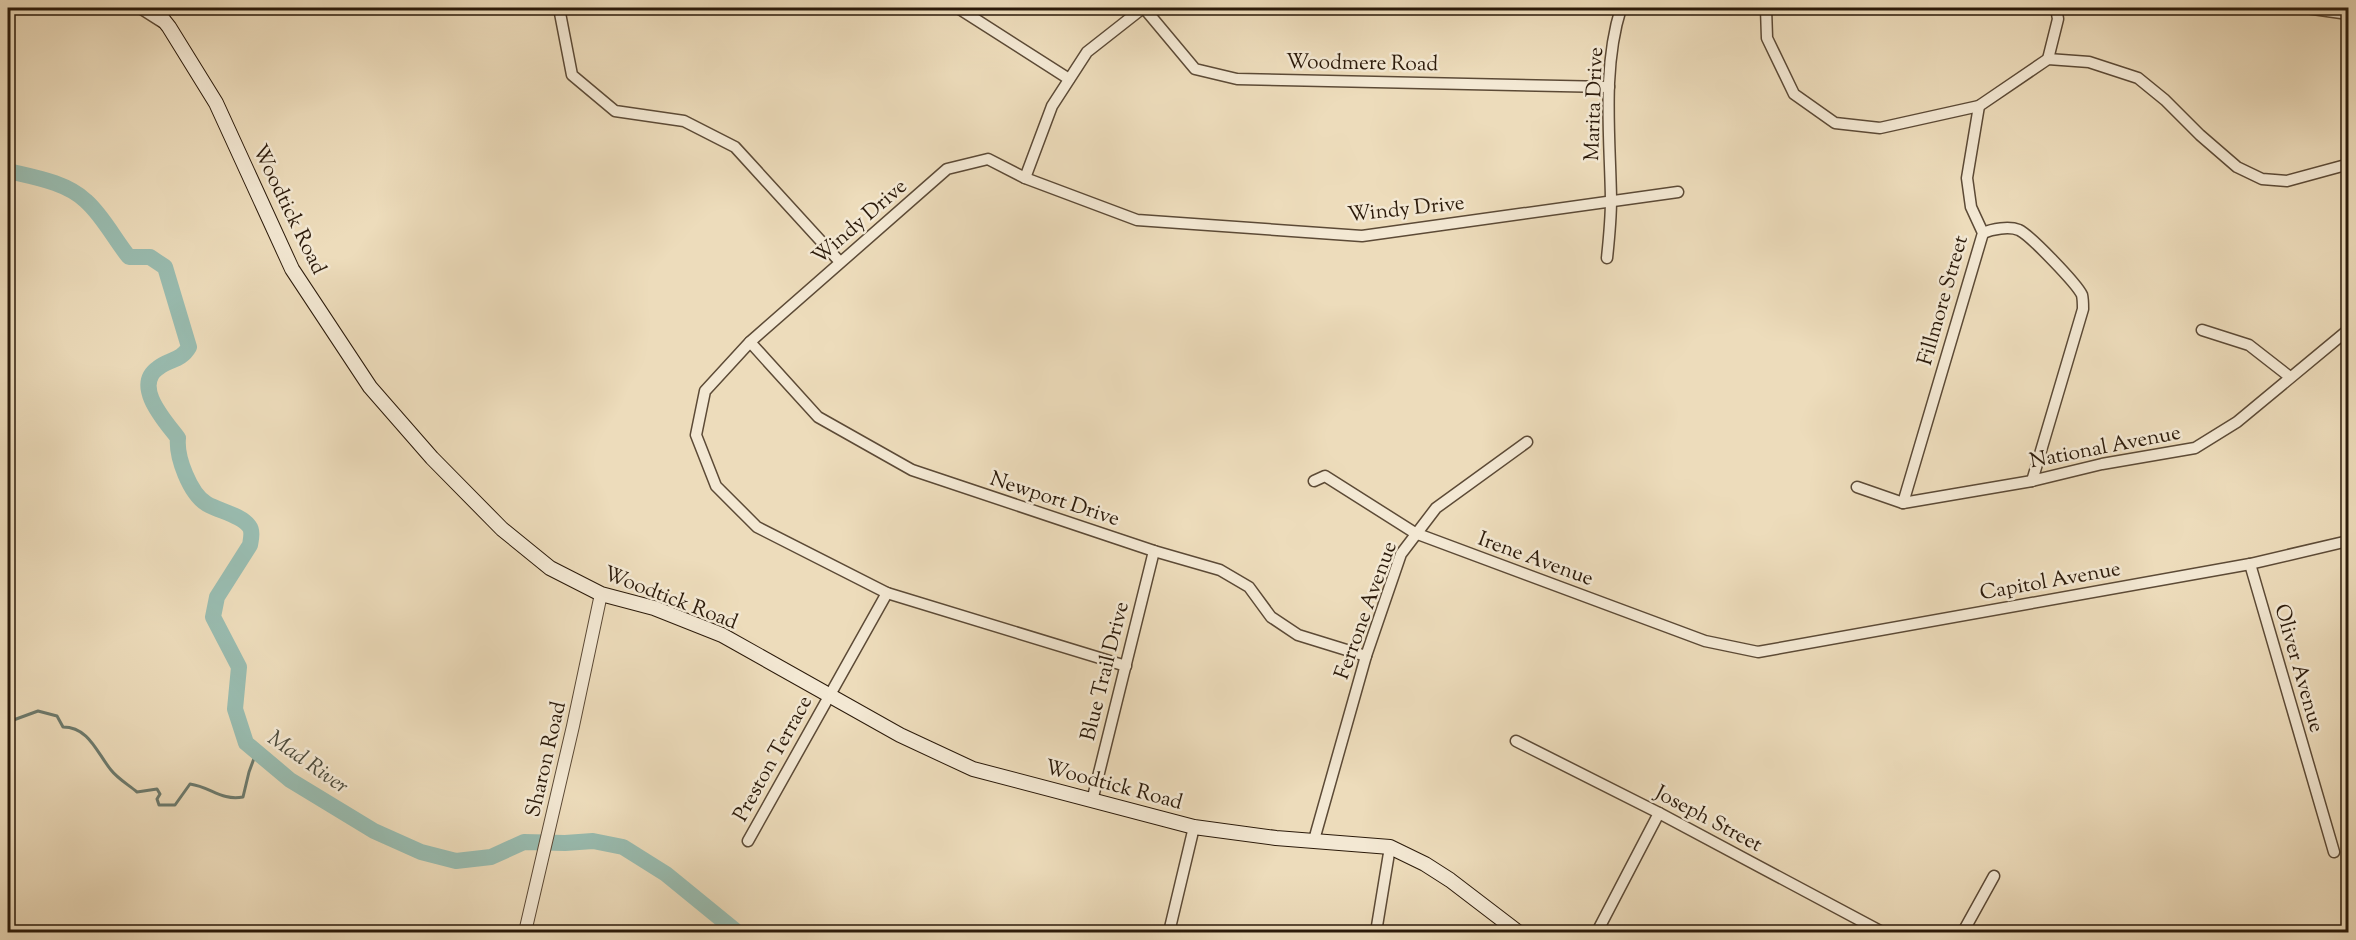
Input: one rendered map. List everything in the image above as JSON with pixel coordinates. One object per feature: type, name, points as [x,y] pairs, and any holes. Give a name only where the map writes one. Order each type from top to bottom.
[{"type":"main road","name":"Woodtick Road","points":[[153,8],[169,27],[216,103],[292,269],[370,387],[432,458],[502,529],[550,568],[601,594],[654,608],[722,635],[900,735],[973,769],[1194,827],[1275,838],[1390,848],[1425,864],[1450,880],[1518,933]]},
{"type":"street","points":[[140,8],[169,27]]},
{"type":"street","points":[[559,8],[572,75],[615,111],[684,122],[735,147],[840,262]]},
{"type":"street","points":[[957,8],[1069,79]]},
{"type":"street","points":[[1025,178],[1052,106],[1087,52],[1143,8]]},
{"type":"street","name":"Woodmere Road","points":[[1143,8],[1195,69],[1237,79],[1609,87]]},
{"type":"street","name":"Marita Drive","points":[[1611,202],[1609,87],[1616,23],[1621,8]]},
{"type":"street","points":[[1766,8],[1767,38],[1794,94],[1835,123],[1880,128],[1979,106],[2048,59],[2089,62],[2138,78],[2237,167],[2262,179],[2288,181],[2342,166],[2349,167]]},
{"type":"street","points":[[2048,59],[2058,19],[2056,8]]},
{"type":"street","points":[[2306,8],[2349,14]]},
{"type":"street","name":"Fillmore Street","points":[[1903,503],[1983,233],[1971,207],[1967,178],[1979,106]]},
{"type":"street","name":"Windy Drive","points":[[1126,666],[887,593],[757,527],[716,486],[696,435],[705,391],[750,342],[947,169],[988,159],[1025,178],[1137,220],[1362,236],[1678,192]]},
{"type":"street","points":[[1607,258],[1611,202]]},
{"type":"street","points":[[1983,233],[1993,228],[2019,230],[2060,267],[2075,284],[2082,297],[2083,309],[2032,481]]},
{"type":"street","points":[[2202,330],[2249,345],[2290,377]]},
{"type":"street","name":"National Avenue","points":[[1903,503],[2032,481],[2102,464],[2195,448],[2237,422],[2349,330]]},
{"type":"street","name":"Newport Drive","points":[[750,342],[818,417],[912,470],[1154,551],[1221,570],[1249,587],[1271,617],[1298,635],[1366,656]]},
{"type":"street","name":"Ferrone Avenue","points":[[1314,840],[1366,656],[1401,554],[1436,508],[1527,442]]},
{"type":"street","name":"Irene Avenue","points":[[1314,481],[1325,476],[1415,533],[1705,641],[1758,652]]},
{"type":"street","points":[[1857,487],[1903,503]]},
{"type":"street","name":"Capitol Avenue","points":[[1758,652],[2250,564],[2349,541]]},
{"type":"street","name":"Blue Trail Drive","points":[[1092,801],[1154,551]]},
{"type":"street","name":"Oliver Avenue","points":[[2250,564],[2334,852]]},
{"type":"street","name":"Preston Terrace","points":[[748,841],[887,593]]},
{"type":"street","name":"Sharon Road","points":[[525,933],[601,594]]},
{"type":"street","name":"Joseph Street","points":[[1516,741],[1659,813],[1882,933]]},
{"type":"street","points":[[1597,933],[1659,813]]},
{"type":"street","points":[[1170,933],[1194,827]]},
{"type":"street","points":[[1376,933],[1390,848]]},
{"type":"street","points":[[1963,933],[1994,876]]},
{"type":"waterway","name":"Mad River","points":[[8,171],[49,181],[69,189],[86,201],[98,214],[129,257],[150,257],[165,267],[189,347],[186,352],[162,365],[151,376],[148,384],[150,394],[160,414],[178,438],[182,465],[195,492],[207,504],[241,519],[251,530],[250,545],[217,597],[213,617],[239,667],[235,709],[246,743],[290,780],[374,831],[421,852],[456,861],[491,857],[524,842],[593,841],[623,847],[666,874],[737,932]]},
{"type":"waterway","points":[[8,722],[38,711],[57,716],[63,727],[80,731],[86,736],[114,773],[137,792],[157,789],[160,794],[157,799],[159,805],[175,805],[190,784],[228,797],[243,797],[256,753]]}]
